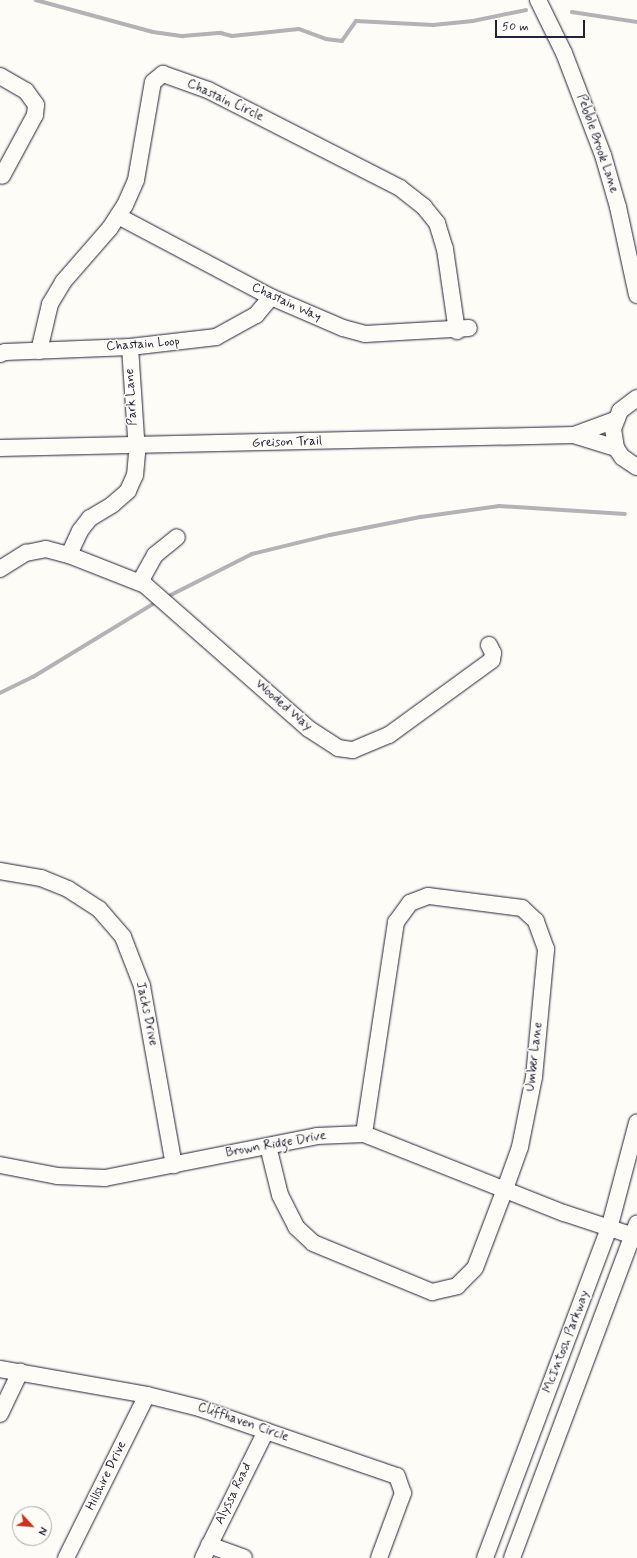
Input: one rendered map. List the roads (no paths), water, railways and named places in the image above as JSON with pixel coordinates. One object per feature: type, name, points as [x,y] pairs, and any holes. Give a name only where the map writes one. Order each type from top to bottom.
[{"type":"street","name":"Pebble Brook Lane","points":[[538,0],[564,53],[603,154],[618,206],[637,295]]},
{"type":"street","name":"Chastain Circle","points":[[39,351],[50,304],[63,282],[118,216],[136,180],[153,82],[163,74],[208,90],[400,188],[424,207],[437,222],[446,249],[463,330]]},
{"type":"street","points":[[0,76],[26,90],[36,105],[36,115],[2,176]]},
{"type":"street","name":"Chastain Way","points":[[118,216],[271,297],[343,328],[365,334],[463,330]]},
{"type":"street","name":"Chastain Loop","points":[[0,354],[5,352],[130,347],[216,337],[256,315],[271,297]]},
{"type":"street","name":"Park Lane","points":[[130,347],[135,446]]},
{"type":"street","points":[[636,396],[626,404],[615,420],[613,438],[616,448],[622,458],[637,467]]},
{"type":"street","name":"Greison Trail","points":[[574,435],[615,420]]},
{"type":"street","name":"Greison Trail","points":[[0,448],[574,435],[616,448]]},
{"type":"street","points":[[69,555],[80,531],[90,518],[112,505],[128,491],[137,462],[135,446]]},
{"type":"street","points":[[140,582],[155,555],[177,537]]},
{"type":"street","name":"Wooded Way","points":[[0,569],[26,553],[46,549],[69,555],[140,582],[157,594],[308,729],[338,748],[359,748],[389,735],[492,660],[493,653],[489,645]]},
{"type":"street","name":"Jacks Drive","points":[[0,871],[41,878],[68,889],[99,909],[123,937],[142,986],[174,1165]]},
{"type":"street","name":"Umber Lane","points":[[268,1146],[280,1195],[296,1226],[313,1243],[432,1292],[457,1286],[475,1268],[505,1189],[520,1146],[534,1077],[546,949],[536,921],[522,908],[428,896],[410,903],[396,922],[364,1134]]},
{"type":"street","name":"McIntosh Parkway","points":[[485,1558],[609,1228],[637,1123]]},
{"type":"street","name":"Brown Ridge Drive","points":[[0,1164],[57,1176],[105,1178],[317,1136],[364,1134],[609,1228],[636,1233]]},
{"type":"street","name":"McIntosh Parkway","points":[[512,1558],[636,1233]]},
{"type":"street","name":"Cliffhaven Circle","points":[[0,1369],[147,1395],[199,1408],[397,1476],[404,1493],[379,1558]]},
{"type":"street","points":[[0,1414],[20,1372]]},
{"type":"street","name":"Hillshire Drive","points":[[66,1558],[147,1395]]},
{"type":"street","name":"Alyssa Road","points":[[206,1552],[266,1431]]},
{"type":"street","points":[[206,1552],[244,1558]]},
{"type":"waterway","points":[[36,0],[153,32],[183,36],[221,33],[232,36],[299,29],[326,39],[342,41],[356,21],[433,25],[473,21],[526,10]]},
{"type":"waterway","points":[[572,12],[637,22]]},
{"type":"waterway","points":[[165,598],[252,554],[330,535],[421,517],[499,506],[625,514]]},
{"type":"waterway","points":[[0,693],[33,677],[158,601]]}]
